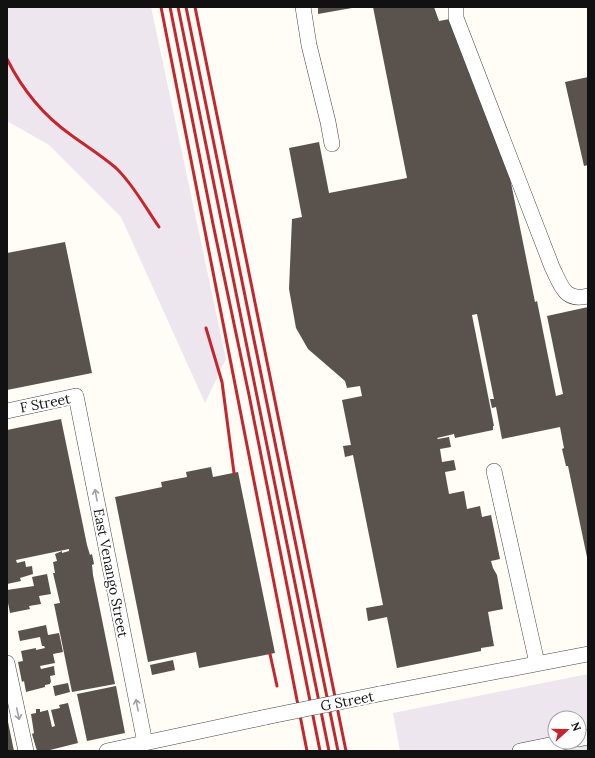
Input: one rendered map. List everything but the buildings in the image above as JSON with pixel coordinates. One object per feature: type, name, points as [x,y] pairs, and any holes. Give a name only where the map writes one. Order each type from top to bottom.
[{"type":"street","points":[[302,7],[309,45],[332,144]]},
{"type":"street","points":[[456,7],[456,18],[552,267],[563,291],[571,296],[588,296]]},
{"type":"street","name":"F Street","points":[[7,411],[76,396],[77,404]]},
{"type":"street","name":"East Venango Street","points":[[77,404],[151,745]]},
{"type":"street","points":[[494,471],[537,664]]},
{"type":"street","name":"G Street","points":[[107,751],[151,745],[266,717],[588,654]]},
{"type":"street","points":[[7,663],[26,751]]},
{"type":"street","points":[[520,751],[547,745]]},
{"type":"shaded area","points":[[7,7],[151,7],[226,359],[205,403],[121,217],[49,145],[7,121]]},
{"type":"shaded area","points":[[588,674],[588,751],[400,751],[393,713]]},
{"type":"railway","points":[[161,7],[307,751]]},
{"type":"railway","points":[[170,7],[320,751]]},
{"type":"railway","points":[[178,7],[329,751]]},
{"type":"railway","points":[[186,7],[338,751]]},
{"type":"railway","points":[[195,7],[346,751]]},
{"type":"railway","points":[[7,59],[20,81],[43,111],[61,128],[116,168],[133,188],[159,227]]},
{"type":"railway","points":[[206,328],[222,382],[234,473]]},
{"type":"railway","points":[[270,654],[277,686]]}]
